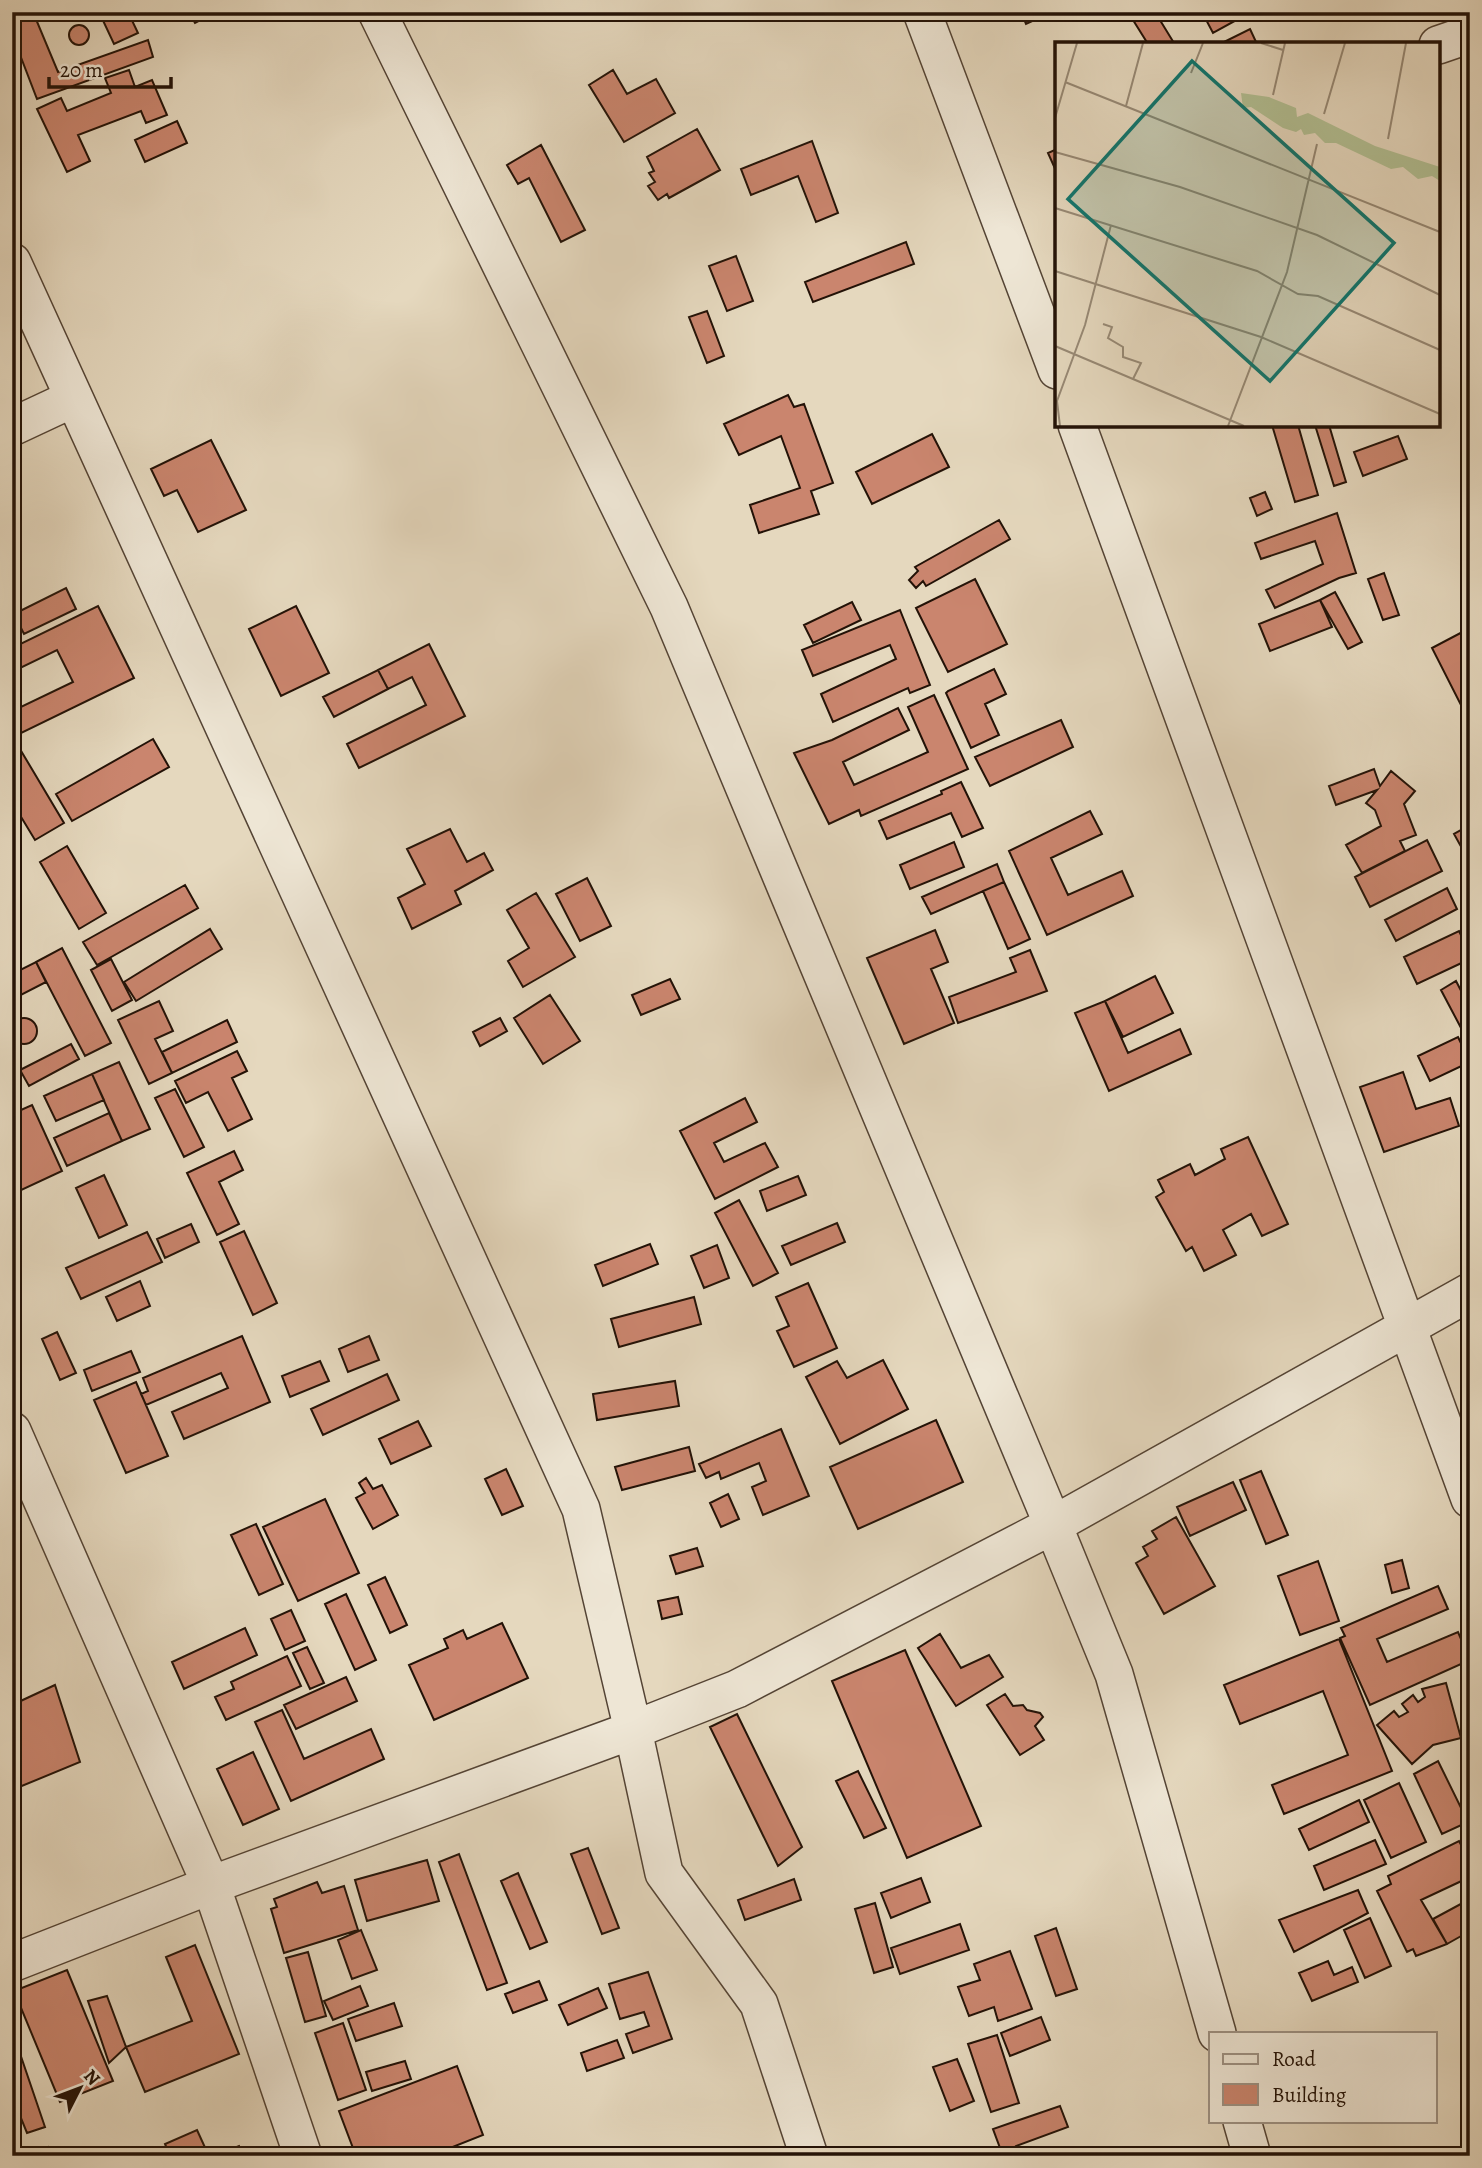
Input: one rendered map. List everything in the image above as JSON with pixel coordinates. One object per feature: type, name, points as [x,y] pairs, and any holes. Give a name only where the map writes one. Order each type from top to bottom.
[{"type":"street","points":[[377,12],[669,607],[1053,1525],[1114,1674],[1217,2032]]},
{"type":"street","points":[[922,12],[1055,365]]},
{"type":"street","points":[[1440,44],[1470,34]]},
{"type":"street","points":[[12,262],[581,1509],[664,1873],[759,2004],[809,2156]]},
{"type":"street","points":[[12,427],[74,398]]},
{"type":"street","points":[[1078,427],[1470,1499]]},
{"type":"street","points":[[12,1964],[211,1885],[633,1730],[737,1689],[1053,1525],[1470,1292]]},
{"type":"street","points":[[12,1432],[211,1885],[303,2156]]},
{"type":"street","points":[[1242,2122],[1252,2156]]},
{"type":"building","points":[[33,12],[58,72],[148,40],[153,57],[37,99],[12,34],[12,15]]},
{"type":"building","points":[[99,12],[128,12],[138,33],[114,44]]},
{"type":"building","points":[[189,12],[216,12],[195,23]]},
{"type":"building","points":[[987,12],[1006,12],[990,19]]},
{"type":"building","points":[[1021,12],[1052,12],[1026,24]]},
{"type":"building","points":[[1128,12],[1155,12],[1173,42],[1147,42]]},
{"type":"building","points":[[1202,12],[1240,12],[1242,17],[1213,33]]},
{"type":"building","points":[[79,25],[86,28],[89,35],[86,42],[79,45],[72,42],[69,35],[72,28]]},
{"type":"building","points":[[1250,29],[1256,42],[1224,42]]},
{"type":"building","points":[[129,70],[135,87],[152,80],[167,115],[146,123],[141,111],[78,135],[90,161],[67,172],[37,109],[61,98],[67,111],[111,93],[105,78]]},
{"type":"building","points":[[613,70],[627,94],[656,79],[675,113],[624,142],[589,85]]},
{"type":"building","points":[[177,121],[187,143],[145,162],[135,140]]},
{"type":"building","points":[[697,129],[720,170],[669,198],[667,194],[658,200],[648,186],[655,182],[649,173],[654,171],[647,157]]},
{"type":"building","points":[[812,141],[838,213],[816,222],[798,176],[751,195],[741,169]]},
{"type":"building","points":[[541,145],[585,230],[561,242],[529,178],[518,184],[507,165]]},
{"type":"building","points":[[1055,150],[1055,169],[1048,153]]},
{"type":"building","points":[[906,242],[914,264],[813,302],[805,282]]},
{"type":"building","points":[[736,256],[753,301],[727,311],[709,266]]},
{"type":"building","points":[[707,311],[724,356],[707,363],[689,317]]},
{"type":"building","points":[[788,395],[794,407],[804,404],[833,483],[811,491],[819,514],[759,533],[750,505],[800,488],[781,436],[739,455],[724,424]]},
{"type":"building","points":[[1273,427],[1299,427],[1318,495],[1295,502]]},
{"type":"building","points":[[1316,427],[1330,427],[1346,482],[1334,486]]},
{"type":"building","points":[[932,434],[949,467],[872,504],[856,472]]},
{"type":"building","points":[[1398,436],[1407,459],[1363,476],[1354,452]]},
{"type":"building","points":[[211,440],[246,510],[198,532],[177,490],[164,496],[151,469]]},
{"type":"building","points":[[1265,492],[1272,509],[1257,516],[1250,498]]},
{"type":"building","points":[[1337,513],[1356,573],[1339,578],[1275,608],[1266,590],[1323,564],[1315,541],[1261,559],[1255,543]]},
{"type":"building","points":[[999,520],[1010,539],[926,586],[923,581],[916,588],[909,580],[918,571],[915,567]]},
{"type":"building","points":[[1384,573],[1399,615],[1383,620],[1368,579]]},
{"type":"building","points":[[975,579],[1007,644],[948,672],[916,608]]},
{"type":"building","points":[[66,588],[76,609],[24,634],[14,614]]},
{"type":"building","points":[[1335,592],[1362,642],[1348,649],[1320,600]]},
{"type":"building","points":[[1320,600],[1332,627],[1270,651],[1259,624]]},
{"type":"building","points":[[852,602],[861,620],[813,643],[804,625]]},
{"type":"building","points":[[98,606],[134,678],[13,737],[12,689],[21,707],[73,682],[57,650],[12,672],[12,648]]},
{"type":"building","points":[[296,606],[329,673],[281,696],[249,629]]},
{"type":"building","points":[[900,610],[930,685],[910,693],[908,688],[833,722],[821,694],[896,659],[890,645],[813,676],[802,650]]},
{"type":"building","points":[[1470,628],[1470,708],[1464,711],[1432,648]]},
{"type":"building","points":[[429,644],[465,716],[359,768],[347,744],[426,705],[412,677],[388,689],[378,670]]},
{"type":"building","points":[[994,669],[1006,694],[985,704],[999,735],[971,748],[946,693]]},
{"type":"building","points":[[378,670],[388,689],[334,717],[323,697]]},
{"type":"building","points":[[934,695],[968,769],[861,816],[859,810],[829,824],[794,753],[832,740],[898,708],[909,730],[843,762],[854,785],[928,752],[908,707]]},
{"type":"building","points":[[1061,720],[1073,747],[990,786],[975,757]]},
{"type":"building","points":[[14,739],[64,823],[35,840],[12,802]]},
{"type":"building","points":[[153,739],[169,767],[72,821],[56,794]]},
{"type":"building","points":[[1374,769],[1380,786],[1391,771],[1415,791],[1404,804],[1416,835],[1400,841],[1405,851],[1362,873],[1346,845],[1381,826],[1375,810],[1366,803],[1377,790],[1336,805],[1329,786]]},
{"type":"building","points":[[961,782],[983,828],[962,837],[951,813],[887,839],[879,821],[942,794],[941,791]]},
{"type":"building","points":[[1090,811],[1102,834],[1051,858],[1068,895],[1122,871],[1133,896],[1047,935],[1009,851]]},
{"type":"building","points":[[1470,825],[1470,849],[1464,852],[1454,834]]},
{"type":"building","points":[[450,829],[467,862],[484,853],[493,870],[455,891],[461,904],[412,929],[398,898],[425,884],[407,849]]},
{"type":"building","points":[[12,833],[19,843],[12,848]]},
{"type":"building","points":[[1427,840],[1442,871],[1370,907],[1355,877]]},
{"type":"building","points":[[954,842],[964,867],[910,889],[900,865]]},
{"type":"building","points":[[67,846],[106,913],[79,929],[40,862]]},
{"type":"building","points":[[997,864],[1004,882],[931,914],[922,897]]},
{"type":"building","points":[[587,878],[611,926],[580,941],[556,894]]},
{"type":"building","points":[[1004,882],[1030,939],[1008,949],[983,891]]},
{"type":"building","points":[[185,885],[198,908],[97,965],[83,942]]},
{"type":"building","points":[[1447,888],[1457,909],[1396,941],[1385,920]]},
{"type":"building","points":[[536,893],[575,957],[523,987],[508,961],[529,948],[507,910]]},
{"type":"building","points":[[210,929],[222,949],[136,1001],[124,982]]},
{"type":"building","points":[[935,930],[948,962],[931,969],[954,1023],[904,1044],[867,958]]},
{"type":"building","points":[[1459,931],[1470,959],[1417,984],[1404,957]]},
{"type":"building","points":[[62,948],[111,1043],[85,1056],[36,962]]},
{"type":"building","points":[[1030,950],[1047,991],[958,1023],[949,997],[1016,972],[1010,958]]},
{"type":"building","points":[[111,959],[132,1000],[112,1011],[91,970]]},
{"type":"building","points":[[36,962],[46,982],[17,997],[12,988],[12,974]]},
{"type":"building","points":[[1155,976],[1173,1013],[1123,1037],[1105,1001]]},
{"type":"building","points":[[670,979],[680,999],[641,1015],[632,995]]},
{"type":"building","points":[[1456,981],[1470,1008],[1470,1045],[1441,990]]},
{"type":"building","points":[[550,995],[580,1041],[543,1064],[514,1018]]},
{"type":"building","points":[[159,1001],[173,1031],[155,1039],[172,1073],[149,1084],[118,1020]]},
{"type":"building","points":[[1105,1001],[1128,1053],[1180,1029],[1191,1054],[1109,1091],[1075,1013]]},
{"type":"building","points":[[24,1018],[33,1022],[37,1031],[33,1040],[24,1044],[15,1040],[11,1031],[15,1022]]},
{"type":"building","points":[[500,1018],[507,1031],[480,1046],[473,1032]]},
{"type":"building","points":[[227,1020],[237,1042],[172,1073],[162,1052]]},
{"type":"building","points":[[1458,1037],[1470,1062],[1430,1081],[1418,1056]]},
{"type":"building","points":[[71,1044],[79,1059],[29,1086],[20,1070]]},
{"type":"building","points":[[237,1051],[247,1071],[232,1078],[252,1119],[228,1131],[208,1092],[186,1103],[175,1081]]},
{"type":"building","points":[[119,1062],[150,1129],[122,1141],[92,1074]]},
{"type":"building","points":[[1403,1072],[1416,1109],[1450,1098],[1459,1126],[1384,1152],[1360,1087]]},
{"type":"building","points":[[92,1074],[104,1100],[56,1121],[44,1096]]},
{"type":"building","points":[[175,1089],[204,1147],[184,1157],[155,1098]]},
{"type":"building","points":[[1470,1096],[1470,1114],[1462,1101]]},
{"type":"building","points":[[745,1098],[757,1122],[714,1143],[724,1162],[765,1143],[778,1167],[715,1199],[680,1131]]},
{"type":"building","points":[[32,1105],[62,1171],[17,1192],[12,1182],[12,1114]]},
{"type":"building","points":[[109,1113],[122,1141],[67,1166],[54,1138]]},
{"type":"building","points":[[1248,1137],[1288,1224],[1262,1236],[1251,1214],[1223,1230],[1236,1255],[1204,1271],[1192,1247],[1186,1251],[1156,1197],[1164,1192],[1158,1180],[1190,1164],[1195,1175],[1225,1159],[1221,1149]]},
{"type":"building","points":[[234,1151],[243,1170],[219,1182],[239,1224],[217,1235],[187,1173]]},
{"type":"building","points":[[104,1175],[127,1225],[99,1238],[76,1188]]},
{"type":"building","points":[[798,1176],[806,1195],[767,1211],[760,1191]]},
{"type":"building","points":[[739,1200],[778,1273],[753,1286],[715,1213]]},
{"type":"building","points":[[837,1223],[845,1242],[791,1265],[782,1246]]},
{"type":"building","points":[[191,1224],[199,1242],[165,1258],[157,1239]]},
{"type":"building","points":[[244,1231],[277,1303],[253,1315],[220,1242]]},
{"type":"building","points":[[147,1232],[162,1262],[81,1299],[66,1268]]},
{"type":"building","points":[[650,1244],[658,1264],[603,1286],[595,1265]]},
{"type":"building","points":[[717,1245],[729,1278],[704,1288],[691,1256]]},
{"type":"building","points":[[140,1281],[150,1306],[117,1321],[106,1297]]},
{"type":"building","points":[[808,1283],[837,1348],[794,1367],[777,1331],[789,1326],[776,1297]]},
{"type":"building","points":[[694,1297],[701,1324],[619,1347],[611,1319]]},
{"type":"building","points":[[57,1332],[76,1373],[60,1380],[42,1339]]},
{"type":"building","points":[[242,1336],[270,1402],[184,1439],[172,1412],[228,1388],[221,1373],[146,1405],[141,1394],[148,1391],[143,1378]]},
{"type":"building","points":[[369,1336],[379,1360],[348,1372],[339,1349]]},
{"type":"building","points":[[131,1351],[140,1372],[92,1391],[84,1370]]},
{"type":"building","points":[[883,1360],[908,1409],[840,1444],[806,1377],[837,1361],[847,1378]]},
{"type":"building","points":[[320,1361],[329,1381],[290,1397],[282,1376]]},
{"type":"building","points":[[387,1374],[399,1400],[323,1435],[311,1409]]},
{"type":"building","points":[[675,1381],[679,1406],[597,1420],[593,1394]]},
{"type":"building","points":[[136,1382],[168,1456],[126,1473],[94,1400]]},
{"type":"building","points":[[936,1420],[963,1482],[858,1529],[830,1467]]},
{"type":"building","points":[[418,1421],[431,1446],[391,1464],[379,1439]]},
{"type":"building","points":[[781,1429],[809,1496],[763,1515],[752,1487],[766,1481],[759,1463],[721,1479],[719,1472],[706,1478],[699,1464]]},
{"type":"building","points":[[689,1447],[695,1471],[622,1490],[615,1467]]},
{"type":"building","points":[[506,1469],[523,1506],[502,1515],[485,1479]]},
{"type":"building","points":[[1261,1471],[1288,1535],[1266,1544],[1240,1480]]},
{"type":"building","points":[[366,1478],[373,1489],[382,1485],[398,1515],[373,1529],[356,1498],[365,1493],[359,1483]]},
{"type":"building","points":[[1233,1482],[1246,1510],[1190,1536],[1177,1507]]},
{"type":"building","points":[[728,1494],[739,1519],[721,1527],[710,1503]]},
{"type":"building","points":[[325,1499],[359,1573],[298,1601],[263,1527]]},
{"type":"building","points":[[1176,1517],[1215,1586],[1164,1614],[1136,1563],[1148,1556],[1143,1547],[1157,1539],[1152,1531]]},
{"type":"building","points":[[256,1524],[283,1584],[259,1595],[231,1535]]},
{"type":"building","points":[[697,1548],[703,1566],[676,1574],[670,1556]]},
{"type":"building","points":[[1402,1560],[1409,1588],[1392,1593],[1385,1565]]},
{"type":"building","points":[[1318,1561],[1339,1621],[1300,1635],[1278,1576]]},
{"type":"building","points":[[385,1577],[407,1625],[390,1633],[368,1585]]},
{"type":"building","points":[[1438,1586],[1448,1609],[1377,1639],[1387,1662],[1458,1632],[1470,1660],[1370,1705],[1340,1638],[1345,1636],[1341,1628]]},
{"type":"building","points":[[346,1594],[376,1660],[355,1670],[325,1604]]},
{"type":"building","points":[[678,1597],[682,1614],[662,1619],[658,1601]]},
{"type":"building","points":[[291,1610],[305,1641],[285,1650],[271,1619]]},
{"type":"building","points":[[502,1623],[528,1678],[434,1720],[409,1665],[448,1648],[444,1639],[463,1630],[467,1639]]},
{"type":"building","points":[[245,1628],[257,1655],[184,1689],[172,1662]]},
{"type":"building","points":[[940,1634],[961,1668],[989,1655],[1003,1677],[956,1706],[918,1648]]},
{"type":"building","points":[[1339,1639],[1392,1771],[1284,1814],[1272,1785],[1348,1755],[1323,1691],[1240,1724],[1224,1685]]},
{"type":"building","points":[[307,1647],[324,1683],[310,1689],[293,1653]]},
{"type":"building","points":[[905,1650],[981,1826],[907,1858],[832,1681]]},
{"type":"building","points":[[287,1656],[301,1686],[226,1720],[215,1697],[234,1689],[231,1682]]},
{"type":"building","points":[[346,1677],[357,1701],[296,1729],[284,1705]]},
{"type":"building","points":[[1446,1683],[1461,1738],[1433,1745],[1412,1764],[1377,1725],[1394,1711],[1399,1717],[1408,1712],[1402,1704],[1413,1695],[1418,1702],[1425,1697],[1422,1689]]},
{"type":"building","points":[[55,1685],[80,1762],[12,1790],[12,1705]]},
{"type":"building","points":[[1005,1694],[1013,1706],[1023,1705],[1027,1710],[1040,1713],[1043,1717],[1035,1726],[1044,1740],[1020,1755],[987,1705]]},
{"type":"building","points":[[282,1710],[304,1759],[371,1729],[384,1759],[291,1801],[255,1722]]},
{"type":"building","points":[[737,1714],[802,1847],[778,1866],[710,1727]]},
{"type":"building","points":[[253,1752],[279,1809],[243,1825],[217,1769]]},
{"type":"building","points":[[1438,1761],[1468,1822],[1442,1834],[1414,1774]]},
{"type":"building","points":[[858,1771],[886,1828],[864,1838],[836,1781]]},
{"type":"building","points":[[1399,1783],[1426,1842],[1391,1858],[1364,1800]]},
{"type":"building","points":[[1359,1800],[1369,1822],[1309,1850],[1299,1829]]},
{"type":"building","points":[[1375,1840],[1386,1864],[1324,1890],[1314,1866]]},
{"type":"building","points":[[1459,1841],[1470,1862],[1470,1877],[1421,1900],[1447,1944],[1416,1956],[1413,1949],[1407,1952],[1377,1891],[1391,1884],[1388,1876]]},
{"type":"building","points":[[588,1848],[619,1928],[602,1934],[571,1854]]},
{"type":"building","points":[[459,1854],[507,1983],[487,1990],[439,1862]]},
{"type":"building","points":[[427,1860],[439,1901],[367,1921],[355,1880]]},
{"type":"building","points":[[518,1873],[547,1942],[530,1949],[501,1881]]},
{"type":"building","points":[[921,1878],[930,1902],[891,1918],[881,1893]]},
{"type":"building","points":[[794,1879],[801,1900],[745,1920],[738,1900]]},
{"type":"building","points":[[317,1882],[322,1893],[344,1886],[358,1930],[284,1953],[271,1909],[277,1907],[274,1899]]},
{"type":"building","points":[[1358,1890],[1368,1913],[1294,1952],[1279,1920]]},
{"type":"building","points":[[1470,1899],[1470,1931],[1447,1944],[1433,1919]]},
{"type":"building","points":[[875,1903],[893,1967],[874,1973],[855,1909]]},
{"type":"building","points":[[1370,1918],[1391,1966],[1365,1978],[1344,1930]]},
{"type":"building","points":[[960,1924],[969,1950],[900,1974],[891,1948]]},
{"type":"building","points":[[1056,1928],[1077,1989],[1056,1996],[1035,1936]]},
{"type":"building","points":[[361,1930],[377,1970],[352,1979],[338,1940]]},
{"type":"building","points":[[195,1945],[239,2054],[145,2092],[126,2047],[192,2021],[166,1957]]},
{"type":"building","points":[[1010,1951],[1032,2009],[998,2021],[994,2007],[969,2016],[958,1987],[980,1980],[974,1964]]},
{"type":"building","points":[[308,1952],[326,2016],[305,2022],[286,1958]]},
{"type":"building","points":[[1328,1961],[1334,1975],[1352,1967],[1358,1982],[1312,2001],[1299,1973]]},
{"type":"building","points":[[67,1970],[113,2081],[60,2102],[14,1991]]},
{"type":"building","points":[[648,1972],[672,2039],[633,2053],[626,2034],[649,2026],[644,2012],[620,2019],[609,1984]]},
{"type":"building","points":[[539,1981],[547,2000],[513,2013],[505,1994]]},
{"type":"building","points":[[360,1986],[368,2006],[333,2020],[324,2001]]},
{"type":"building","points":[[598,1988],[607,2008],[568,2025],[559,2005]]},
{"type":"building","points":[[107,1996],[126,2047],[109,2063],[88,2001]]},
{"type":"building","points":[[394,2003],[402,2026],[356,2041],[348,2019]]},
{"type":"building","points":[[1041,2017],[1050,2040],[1010,2056],[1001,2033]]},
{"type":"building","points":[[343,2023],[366,2090],[338,2100],[315,2033]]},
{"type":"building","points":[[12,2030],[45,2127],[27,2133],[12,2096]]},
{"type":"building","points":[[997,2035],[1019,2103],[991,2112],[968,2044]]},
{"type":"building","points":[[617,2040],[624,2058],[587,2071],[581,2053]]},
{"type":"building","points":[[957,2059],[974,2101],[950,2111],[933,2067]]},
{"type":"building","points":[[405,2061],[411,2079],[372,2091],[366,2072]]},
{"type":"building","points":[[457,2066],[483,2135],[430,2156],[356,2156],[339,2111]]},
{"type":"building","points":[[1060,2106],[1068,2127],[1016,2146],[1019,2156],[1003,2156],[993,2129]]},
{"type":"building","points":[[197,2130],[208,2154],[170,2156],[165,2144]]},
{"type":"building","points":[[239,2146],[242,2156],[213,2156]]},
{"type":"building","points":[[48,2147],[51,2156],[22,2156]]}]
